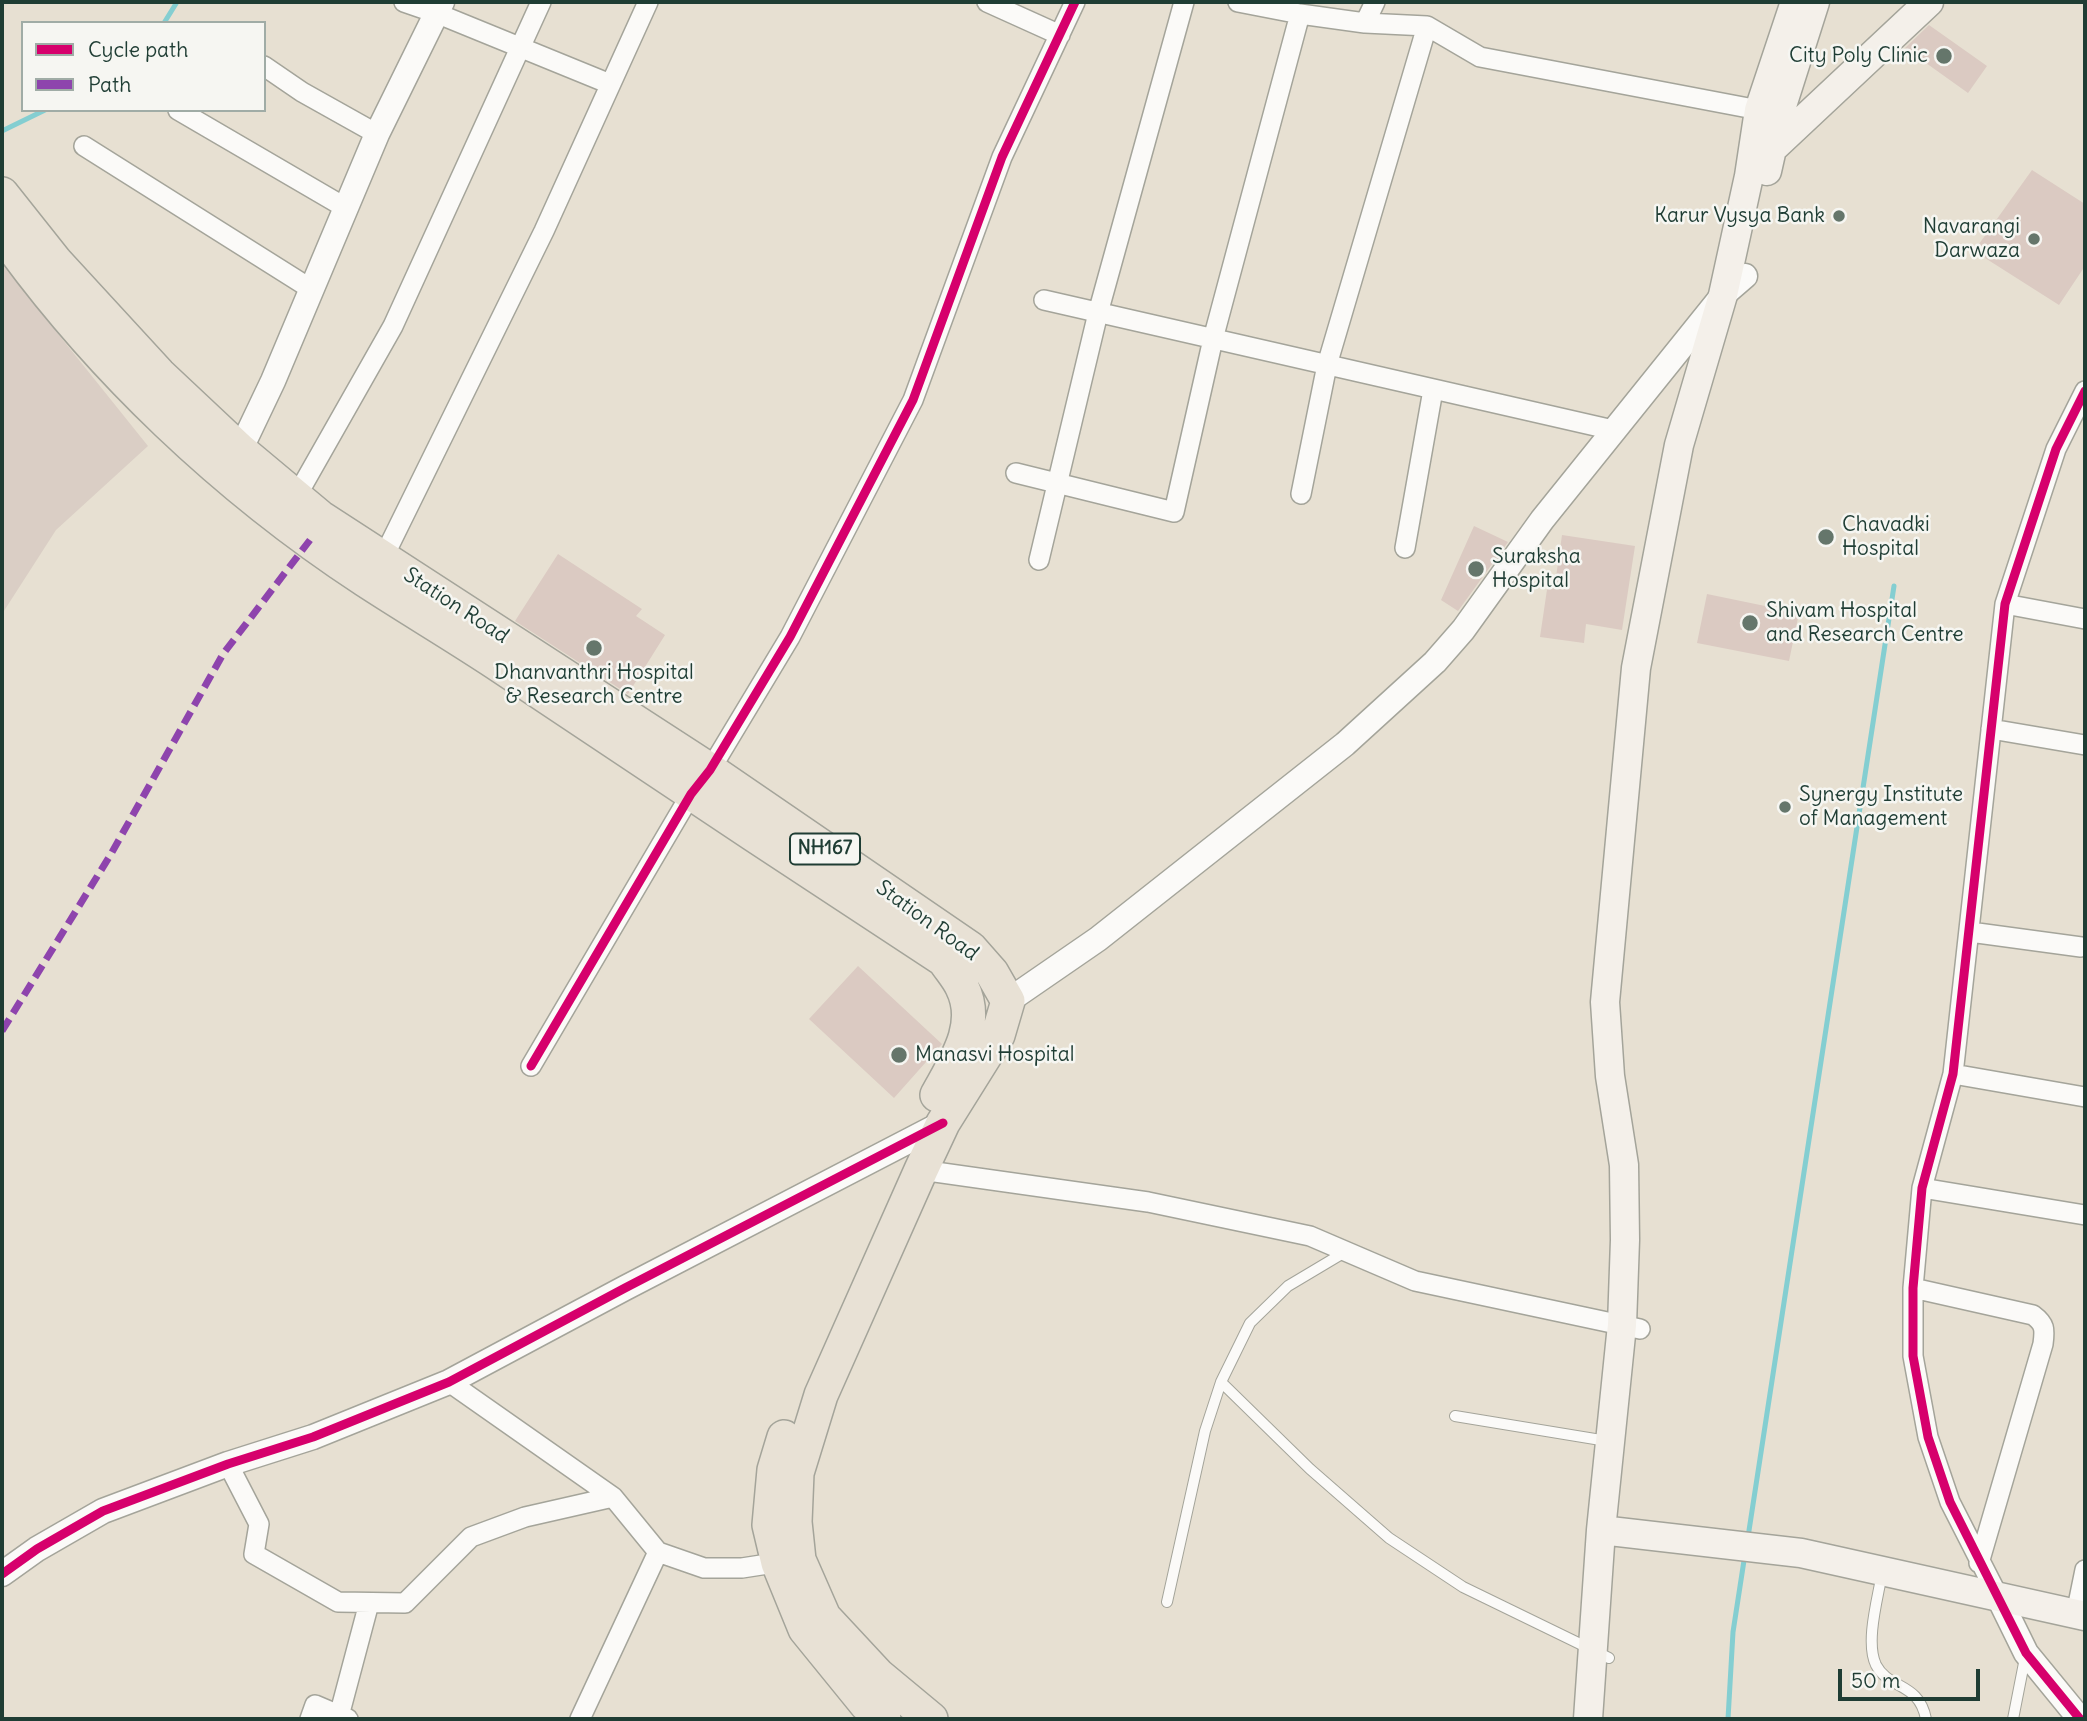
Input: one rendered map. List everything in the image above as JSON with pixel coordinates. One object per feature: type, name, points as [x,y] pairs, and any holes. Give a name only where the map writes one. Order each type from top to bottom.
[{"type":"highway","name":"Station Road","points":[[2,194],[56,262],[159,374],[234,463],[256,499],[364,579],[970,948],[992,973],[1008,1001],[999,1035],[929,1130],[921,1170],[821,1395],[797,1473],[795,1522],[788,1561]]},
{"type":"highway","name":"Station Road","points":[[2,233],[35,279],[143,401],[234,463],[296,497],[320,517],[383,558],[700,782],[944,960],[963,988],[970,1013],[965,1043],[929,1130],[797,1394],[774,1470],[769,1525],[788,1561],[805,1629],[872,1704],[931,1719]]},
{"type":"main road","points":[[1588,1719],[1601,1653],[1610,1531],[1631,1327],[1619,1075],[1623,1002],[1654,671],[1697,449],[1745,276],[1771,150],[1770,109],[1795,2]]},
{"type":"main road","points":[[1619,1075],[1605,1002],[1636,668],[1679,445],[1723,295],[1748,176],[1770,109],[1815,2]]},
{"type":"main road","points":[[1748,176],[1771,150],[1929,2]]},
{"type":"main road","points":[[1610,1531],[1610,1441],[1631,1327]]},
{"type":"main road","points":[[1610,1531],[1801,1553],[2081,1615]]},
{"type":"main road","points":[[1601,1653],[1605,1719]]},
{"type":"street","points":[[404,2],[439,7],[520,47],[610,84]]},
{"type":"street","points":[[296,497],[393,326],[541,2]]},
{"type":"street","points":[[383,558],[544,231],[648,2]]},
{"type":"street","points":[[987,2],[1060,35]]},
{"type":"street","points":[[531,1066],[700,782],[790,637],[913,400],[1002,157],[1075,2]]},
{"type":"street","points":[[1039,561],[1098,313],[1184,2]]},
{"type":"street","points":[[1238,2],[1365,23],[1427,26],[1480,57],[1770,109]]},
{"type":"street","points":[[1365,23],[1375,2]]},
{"type":"street","points":[[234,463],[273,381],[377,134],[439,7]]},
{"type":"street","points":[[1016,472],[1174,512],[1213,339],[1300,14]]},
{"type":"street","points":[[1301,494],[1326,365],[1427,26]]},
{"type":"street","points":[[266,67],[302,92],[377,134]]},
{"type":"street","points":[[181,112],[346,208]]},
{"type":"street","points":[[84,146],[311,289]]},
{"type":"street","points":[[1008,1001],[1098,939],[1334,753],[1435,662],[1463,630],[1542,520],[1613,430],[1723,295],[1745,276]]},
{"type":"street","points":[[1044,300],[1613,430]]},
{"type":"street","points":[[1405,548],[1433,390]]},
{"type":"street","points":[[2080,1719],[2026,1653],[1950,1503],[1927,1437],[1913,1356],[1913,1288],[1922,1188],[1953,1073],[2005,604],[2056,449],[2085,391]]},
{"type":"street","points":[[2005,604],[2085,619]]},
{"type":"street","points":[[1991,729],[2085,745]]},
{"type":"street","points":[[1970,932],[2081,947]]},
{"type":"street","points":[[1953,1073],[2085,1097]]},
{"type":"street","points":[[2,1574],[37,1549],[103,1511],[228,1464],[313,1437],[449,1382],[929,1130]]},
{"type":"street","points":[[921,1170],[1149,1202],[1311,1236],[1415,1281],[1631,1327]]},
{"type":"street","points":[[1922,1188],[2085,1215]]},
{"type":"street","points":[[1913,1288],[2033,1315],[2042,1321],[2045,1328],[2043,1344],[1979,1563]]},
{"type":"street","points":[[449,1382],[614,1497],[659,1552],[704,1568],[742,1568],[788,1561]]},
{"type":"street","points":[[228,1464],[259,1524],[254,1555],[338,1602],[405,1603],[471,1537],[525,1517],[614,1497]]},
{"type":"street","points":[[580,1719],[659,1552]]},
{"type":"street","points":[[2081,1615],[2085,1570]]},
{"type":"street","points":[[310,1719],[315,1705],[343,1717],[369,1603]]},
{"type":"lane","points":[[1167,1602],[1205,1432],[1221,1382],[1251,1323],[1288,1286],[1348,1250]]},
{"type":"lane","points":[[1221,1382],[1310,1469],[1389,1538],[1463,1587],[1601,1653]]},
{"type":"lane","points":[[1455,1416],[1610,1441]]},
{"type":"lane","points":[[1882,1572],[1871,1641],[1875,1662],[1881,1672],[1915,1694],[1924,1708],[1926,1719]]},
{"type":"lane","points":[[2013,1719],[2026,1653]]},
{"type":"shaded area","points":[[2,264],[148,446],[56,530],[2,614]]},
{"type":"building","points":[[1929,25],[1987,66],[1968,93],[1905,48]]},
{"type":"building","name":"Navarangi Darwaza","points":[[2032,170],[2085,204],[2085,266],[2059,305],[1974,251]]},
{"type":"building","points":[[1474,526],[1508,542],[1458,611],[1441,600]]},
{"type":"building","points":[[1562,535],[1635,546],[1622,630],[1586,624],[1584,643],[1540,637],[1549,576],[1556,577]]},
{"type":"building","points":[[558,554],[642,609],[636,616],[665,635],[628,694],[515,621]]},
{"type":"building","points":[[1707,594],[1799,613],[1789,661],[1697,643]]},
{"type":"building","points":[[858,966],[942,1044],[894,1098],[809,1019]]},
{"type":"waterway","points":[[165,21],[177,2]]},
{"type":"waterway","points":[[2,131],[41,112]]},
{"type":"waterway","points":[[1748,1537],[1894,586]]},
{"type":"waterway","points":[[1728,1719],[1733,1632],[1745,1554]]},
{"type":"marked path","points":[[2,1031],[111,854],[223,654],[310,540]]},
{"type":"cycle path","points":[[531,1066],[691,794],[710,770],[790,637],[913,400],[1002,157],[1075,2]]},
{"type":"cycle path","points":[[2080,1719],[2026,1653],[1950,1502],[1928,1437],[1913,1356],[1913,1288],[1922,1188],[1953,1074],[2005,604],[2056,449],[2085,391]]},
{"type":"cycle path","points":[[2,1574],[37,1549],[103,1511],[228,1464],[313,1437],[449,1382],[943,1123]]},
{"type":"place","name":"City Poly Clinic","points":[[1944,56]]},
{"type":"place","name":"Karur Vysya Bank","points":[[1839,216]]},
{"type":"place","name":"Navarangi Darwaza","points":[[2034,239]]},
{"type":"place","name":"Chavadki Hospital","points":[[1826,537]]},
{"type":"place","name":"Suraksha Hospital","points":[[1476,569]]},
{"type":"place","name":"Shivam Hospital and Research Centre","points":[[1750,623]]},
{"type":"place","name":"Dhanvanthri Hospital & Research Centre","points":[[594,648]]},
{"type":"place","name":"Synergy Institute of Management","points":[[1785,807]]},
{"type":"place","name":"Manasvi Hospital","points":[[899,1055]]}]
